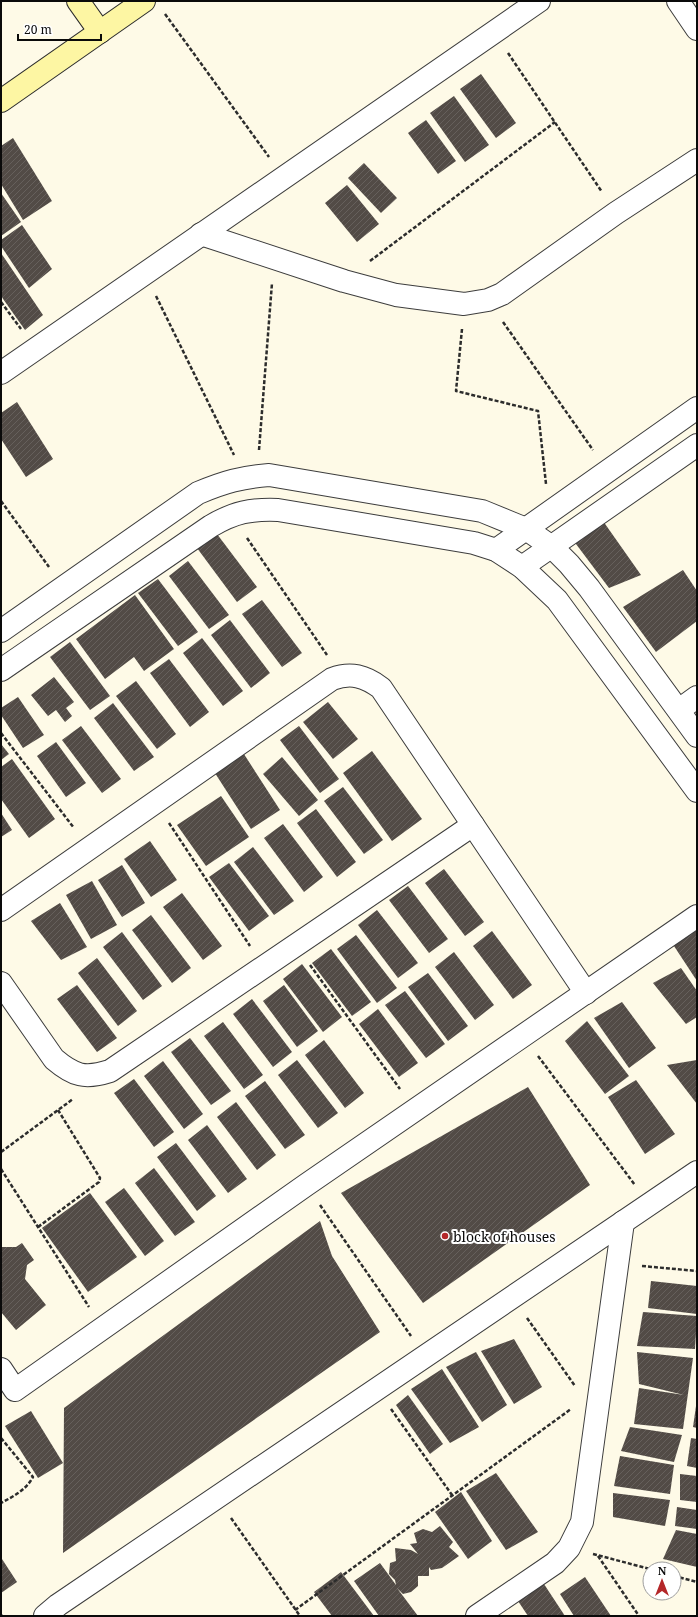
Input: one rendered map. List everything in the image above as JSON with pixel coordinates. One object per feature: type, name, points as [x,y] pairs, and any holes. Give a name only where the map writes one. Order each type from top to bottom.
[{"type":"street","points":[[78,1],[100,32]]},
{"type":"street","points":[[1,101],[144,1]]},
{"type":"street","points":[[1,372],[539,1]]},
{"type":"street","points":[[678,1],[697,29]]},
{"type":"street","points":[[201,234],[344,281],[396,295],[464,304],[488,300],[502,294],[616,213],[697,160]]},
{"type":"street","points":[[496,550],[697,408]]},
{"type":"street","points":[[522,567],[697,445]]},
{"type":"street","points":[[1,631],[198,493],[221,483],[269,475],[482,511],[526,529],[552,547],[589,588],[697,736]]},
{"type":"street","points":[[1,670],[211,526],[231,515],[254,509],[278,510],[474,543],[496,550],[522,567],[557,600],[697,790]]},
{"type":"street","points":[[1,910],[89,847],[332,679],[341,676],[356,675],[370,679],[381,688],[586,993]]},
{"type":"street","points":[[679,710],[697,697]]},
{"type":"street","points":[[1,983],[54,1059],[66,1070],[80,1076],[95,1076],[110,1071],[473,825]]},
{"type":"street","points":[[1,1369],[16,1390],[306,1185],[697,916]]},
{"type":"street","points":[[45,1616],[58,1605],[216,1497],[697,1172]]},
{"type":"street","points":[[477,1616],[555,1563],[569,1548],[582,1522],[592,1394],[618,1263],[623,1222]]},
{"type":"path","points":[[164,14],[284,177]]},
{"type":"path","points":[[494,32],[616,213]]},
{"type":"path","points":[[344,281],[555,122]]},
{"type":"path","points":[[251,477],[274,258]]},
{"type":"path","points":[[145,273],[251,477]]},
{"type":"path","points":[[488,300],[608,471]]},
{"type":"path","points":[[1,302],[35,349]]},
{"type":"path","points":[[464,304],[456,391],[538,411],[549,512]]},
{"type":"path","points":[[1,501],[63,587]]},
{"type":"path","points":[[231,515],[341,676]]},
{"type":"path","points":[[1,733],[89,847]]},
{"type":"path","points":[[156,802],[264,967]]},
{"type":"path","points":[[296,945],[415,1111]]},
{"type":"path","points":[[523,1037],[650,1204]]},
{"type":"path","points":[[1,1152],[75,1097]]},
{"type":"path","points":[[38,1227],[99,1182],[100,1178],[58,1110]]},
{"type":"path","points":[[1,1169],[103,1328]]},
{"type":"path","points":[[306,1185],[425,1357]]},
{"type":"path","points":[[618,1263],[697,1271]]},
{"type":"path","points":[[295,1610],[592,1394],[512,1298]]},
{"type":"path","points":[[377,1389],[452,1495]]},
{"type":"path","points":[[1,1438],[33,1477],[30,1484],[22,1491],[1,1503]]},
{"type":"path","points":[[216,1497],[300,1616]]},
{"type":"path","points":[[569,1548],[642,1567]]},
{"type":"path","points":[[598,1556],[639,1616]]},
{"type":"path","points":[[682,1578],[697,1582]]},
{"type":"building","points":[[481,74],[516,123],[496,138],[460,89]]},
{"type":"building","points":[[454,96],[489,145],[465,162],[430,113]]},
{"type":"building","points":[[426,120],[456,161],[438,174],[408,133]]},
{"type":"building","points":[[13,138],[52,201],[23,220],[1,184],[1,146]]},
{"type":"building","points":[[364,163],[397,198],[381,213],[348,178]]},
{"type":"building","points":[[347,185],[379,224],[357,242],[325,203]]},
{"type":"building","points":[[1,193],[21,222],[1,236]]},
{"type":"building","points":[[22,225],[52,269],[29,288],[1,246],[1,240]]},
{"type":"building","points":[[1,253],[43,315],[25,330],[1,296]]},
{"type":"building","points":[[17,402],[53,459],[26,477],[1,439],[1,413]]},
{"type":"building","points":[[603,521],[641,575],[609,588],[573,540]]},
{"type":"building","points":[[217,534],[257,587],[237,602],[197,548]]},
{"type":"building","points":[[188,561],[229,615],[209,629],[169,576]]},
{"type":"building","points":[[683,570],[697,591],[697,621],[656,652],[623,607]]},
{"type":"building","points":[[158,579],[198,632],[178,646],[138,593]]},
{"type":"building","points":[[135,595],[174,649],[144,671],[134,657],[105,679],[76,639]]},
{"type":"building","points":[[262,600],[302,653],[282,667],[242,614]]},
{"type":"building","points":[[230,620],[270,673],[251,688],[211,635]]},
{"type":"building","points":[[202,638],[243,691],[223,706],[183,653]]},
{"type":"building","points":[[70,642],[110,696],[90,710],[50,657]]},
{"type":"building","points":[[169,659],[209,712],[190,727],[150,673]]},
{"type":"building","points":[[54,677],[74,702],[66,708],[72,716],[65,722],[56,710],[48,716],[31,695]]},
{"type":"building","points":[[136,681],[176,734],[157,749],[116,696]]},
{"type":"building","points":[[18,697],[44,735],[23,748],[1,715],[1,708]]},
{"type":"building","points":[[328,702],[358,739],[333,759],[303,722]]},
{"type":"building","points":[[113,703],[154,757],[134,771],[94,718]]},
{"type":"building","points":[[81,726],[121,779],[102,793],[62,740]]},
{"type":"building","points":[[299,726],[339,779],[320,793],[280,740]]},
{"type":"building","points":[[56,742],[86,783],[66,797],[37,756]]},
{"type":"building","points":[[1,744],[9,754],[1,760]]},
{"type":"building","points":[[242,751],[280,810],[251,829],[213,770]]},
{"type":"building","points":[[372,751],[422,819],[392,841],[343,773]]},
{"type":"building","points":[[282,757],[318,800],[299,816],[263,774]]},
{"type":"building","points":[[12,759],[55,819],[29,838],[1,799],[1,767]]},
{"type":"building","points":[[343,787],[383,840],[364,854],[324,801]]},
{"type":"building","points":[[221,796],[249,837],[206,866],[177,825]]},
{"type":"building","points":[[316,809],[356,862],[337,877],[297,823]]},
{"type":"building","points":[[1,813],[12,830],[1,837]]},
{"type":"building","points":[[283,824],[323,877],[304,892],[264,838]]},
{"type":"building","points":[[150,841],[177,880],[151,897],[124,859]]},
{"type":"building","points":[[253,847],[294,901],[274,915],[234,862]]},
{"type":"building","points":[[229,863],[269,916],[249,931],[209,877]]},
{"type":"building","points":[[122,865],[145,903],[122,917],[98,880]]},
{"type":"building","points":[[444,869],[484,922],[465,936],[425,883]]},
{"type":"building","points":[[92,881],[117,925],[91,939],[66,895]]},
{"type":"building","points":[[408,886],[448,939],[429,953],[389,900]]},
{"type":"building","points":[[182,893],[222,946],[203,960],[163,907]]},
{"type":"building","points":[[60,903],[87,947],[61,960],[31,921]]},
{"type":"building","points":[[377,910],[418,963],[398,978],[358,925]]},
{"type":"building","points":[[151,915],[191,968],[172,983],[132,930]]},
{"type":"building","points":[[697,925],[697,981],[672,943]]},
{"type":"building","points":[[492,931],[532,985],[513,999],[473,946]]},
{"type":"building","points":[[122,932],[162,986],[143,1000],[103,947]]},
{"type":"building","points":[[356,935],[397,988],[377,1003],[337,949]]},
{"type":"building","points":[[331,949],[371,1002],[352,1016],[312,963]]},
{"type":"building","points":[[454,952],[494,1005],[475,1020],[435,967]]},
{"type":"building","points":[[97,958],[137,1011],[118,1026],[78,973]]},
{"type":"building","points":[[302,964],[342,1017],[323,1032],[283,979]]},
{"type":"building","points":[[681,968],[697,991],[697,1017],[686,1024],[653,983]]},
{"type":"building","points":[[428,973],[468,1026],[448,1041],[408,987]]},
{"type":"building","points":[[77,985],[117,1038],[97,1052],[57,999]]},
{"type":"building","points":[[284,985],[318,1031],[297,1047],[263,1001]]},
{"type":"building","points":[[405,991],[445,1044],[426,1058],[385,1005]]},
{"type":"building","points":[[252,999],[292,1052],[273,1067],[233,1014]]},
{"type":"building","points":[[622,1002],[656,1048],[629,1068],[594,1018]]},
{"type":"building","points":[[378,1009],[418,1063],[399,1077],[359,1024]]},
{"type":"building","points":[[587,1021],[629,1076],[605,1094],[565,1041]]},
{"type":"building","points":[[223,1022],[263,1075],[244,1089],[204,1036]]},
{"type":"building","points":[[190,1038],[231,1091],[211,1105],[171,1052]]},
{"type":"building","points":[[324,1040],[364,1093],[345,1108],[305,1055]]},
{"type":"building","points":[[297,1060],[338,1113],[318,1128],[278,1075]]},
{"type":"building","points":[[697,1060],[697,1104],[667,1065]]},
{"type":"building","points":[[163,1061],[203,1114],[184,1129],[144,1076]]},
{"type":"building","points":[[134,1079],[174,1132],[154,1147],[114,1093]]},
{"type":"building","points":[[636,1080],[675,1134],[645,1154],[608,1097]]},
{"type":"building","points":[[265,1081],[305,1135],[285,1149],[245,1096]]},
{"type":"building","name":"block of houses","points":[[528,1087],[590,1185],[423,1303],[341,1193]]},
{"type":"building","points":[[236,1102],[276,1155],[257,1170],[217,1117]]},
{"type":"building","points":[[207,1125],[247,1179],[228,1193],[188,1140]]},
{"type":"building","points":[[176,1143],[216,1196],[197,1211],[157,1157]]},
{"type":"building","points":[[154,1168],[195,1222],[175,1236],[135,1183]]},
{"type":"building","points":[[124,1188],[164,1241],[145,1256],[105,1202]]},
{"type":"building","points":[[90,1193],[137,1257],[88,1292],[42,1228]]},
{"type":"building","points":[[320,1221],[332,1256],[380,1332],[63,1553],[64,1408]]},
{"type":"building","points":[[22,1243],[34,1260],[27,1265],[25,1279],[46,1305],[16,1330],[1,1312],[1,1247],[16,1247]]},
{"type":"building","points":[[651,1281],[697,1286],[697,1314],[648,1308]]},
{"type":"building","points":[[643,1312],[697,1316],[695,1349],[637,1346]]},
{"type":"building","points":[[514,1339],[542,1387],[514,1404],[481,1351]]},
{"type":"building","points":[[476,1352],[507,1405],[482,1422],[446,1367]]},
{"type":"building","points":[[637,1352],[693,1358],[683,1429],[634,1424],[639,1388],[684,1395],[639,1384]]},
{"type":"building","points":[[442,1369],[479,1427],[450,1443],[411,1389]]},
{"type":"building","points":[[408,1395],[443,1444],[430,1454],[396,1405]]},
{"type":"building","points":[[696,1406],[697,1407],[697,1428],[693,1427]]},
{"type":"building","points":[[31,1411],[63,1463],[38,1478],[5,1426]]},
{"type":"building","points":[[630,1427],[682,1435],[674,1462],[621,1451]]},
{"type":"building","points":[[691,1438],[697,1439],[697,1468],[687,1466]]},
{"type":"building","points":[[620,1456],[674,1465],[670,1494],[614,1486]]},
{"type":"building","points":[[496,1473],[538,1532],[506,1550],[466,1491]]},
{"type":"building","points":[[680,1474],[697,1476],[697,1502],[680,1500]]},
{"type":"building","points":[[461,1492],[492,1541],[468,1559],[435,1512]]},
{"type":"building","points":[[613,1493],[670,1500],[665,1526],[613,1517]]},
{"type":"building","points":[[677,1507],[697,1510],[697,1529],[675,1526]]},
{"type":"building","points":[[440,1526],[453,1542],[449,1547],[459,1556],[442,1568],[431,1570],[429,1567],[429,1576],[418,1576],[418,1586],[411,1592],[403,1594],[397,1588],[418,1616],[379,1616],[354,1581],[380,1563],[396,1585],[395,1580],[389,1574],[390,1563],[396,1561],[395,1548],[411,1550],[418,1554],[410,1544],[417,1543],[414,1533],[423,1529],[432,1532]]},
{"type":"building","points":[[676,1530],[697,1534],[697,1567],[682,1563],[682,1561],[663,1559]]},
{"type":"building","points":[[2,1559],[17,1582],[1,1593],[1,1560]]},
{"type":"building","points":[[341,1572],[374,1616],[332,1616],[314,1592]]},
{"type":"building","points":[[585,1577],[611,1616],[574,1616],[560,1594]]},
{"type":"building","points":[[542,1581],[565,1616],[528,1616],[516,1598]]},
{"type":"place","name":"block of houses","points":[[445,1236]]}]
